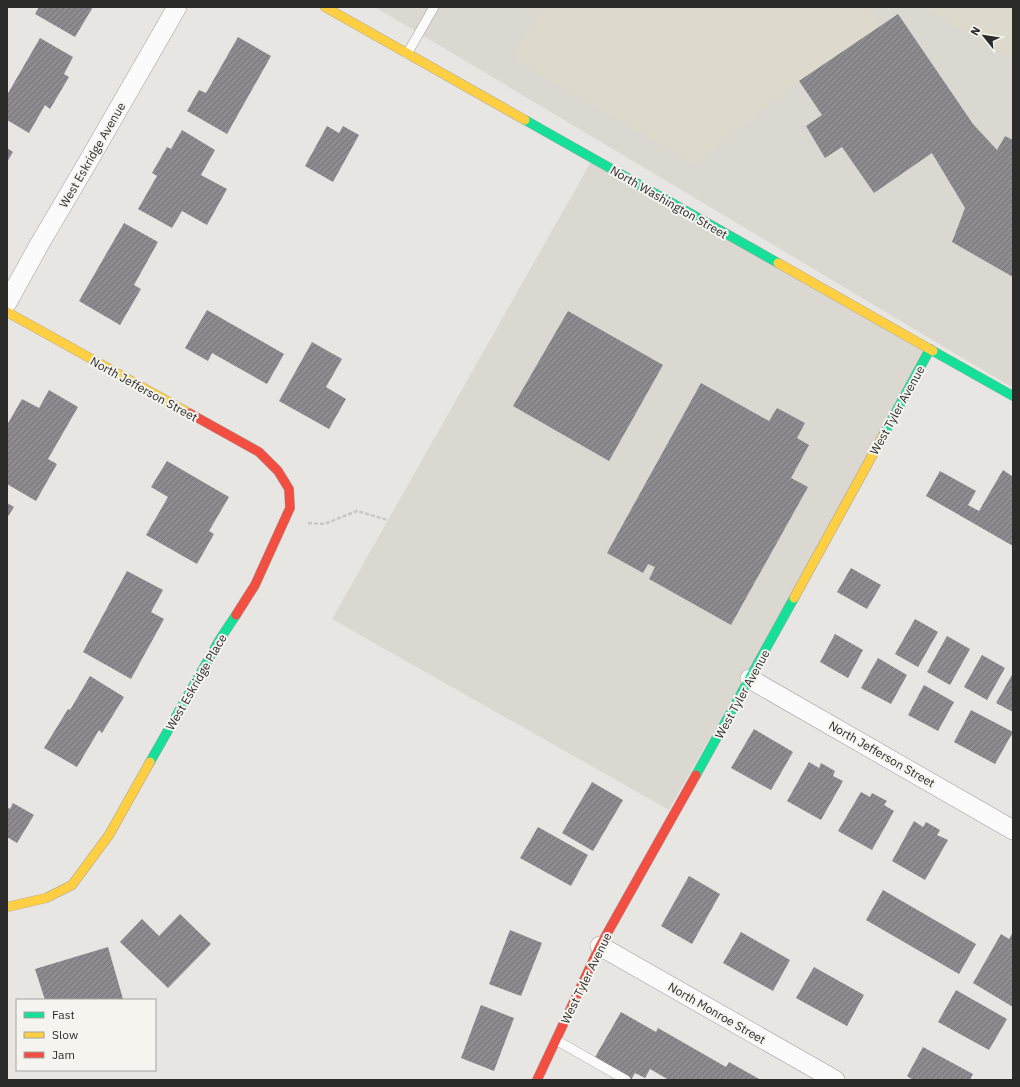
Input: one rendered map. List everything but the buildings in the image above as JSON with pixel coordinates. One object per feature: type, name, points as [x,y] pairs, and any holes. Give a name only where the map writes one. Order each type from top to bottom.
[{"type":"street","name":"West Eskridge Avenue","points":[[7,303],[177,7]]},
{"type":"street","name":"North Washington Street","points":[[325,7],[1013,396]]},
{"type":"street","name":"North Jefferson Street","points":[[7,312],[259,452],[278,471]]},
{"type":"street","name":"West Tyler Avenue","points":[[537,1080],[600,946],[750,679],[930,349]]},
{"type":"street","name":"West Eskridge Place","points":[[7,907],[46,898],[72,885],[109,835],[213,652],[255,585],[290,508],[289,489],[278,471]]},
{"type":"street","name":"North Jefferson Street","points":[[750,679],[1013,830]]},
{"type":"street","name":"North Monroe Street","points":[[600,946],[835,1080]]},
{"type":"lane","points":[[407,54],[434,7]]},
{"type":"lane","points":[[556,1040],[626,1080]]},
{"type":"path","points":[[284,521],[324,524],[357,511],[388,520]]},
{"type":"shaded area","points":[[375,7],[1013,7],[1013,388]]},
{"type":"shaded area","points":[[543,7],[868,7],[880,27],[799,81],[695,164],[513,58]]},
{"type":"shaded area","points":[[924,7],[1013,7],[1013,60]]},
{"type":"shaded area","points":[[592,160],[929,350],[669,810],[332,619]]},
{"type":"traffic: fast","points":[[525,120],[778,263]]},
{"type":"traffic: fast","points":[[883,436],[930,349]]},
{"type":"traffic: fast","points":[[933,351],[1013,396]]},
{"type":"traffic: fast","points":[[696,775],[794,598]]},
{"type":"traffic: fast","points":[[150,762],[220,639],[236,615]]},
{"type":"traffic: slow","points":[[325,7],[525,120]]},
{"type":"traffic: slow","points":[[778,263],[933,351]]},
{"type":"traffic: slow","points":[[7,312],[189,413]]},
{"type":"traffic: slow","points":[[794,598],[883,436]]},
{"type":"traffic: slow","points":[[7,907],[46,898],[72,885],[109,835],[150,762]]},
{"type":"traffic: jam","points":[[189,413],[259,452],[278,471],[289,489],[290,508],[255,585],[236,615]]},
{"type":"traffic: jam","points":[[537,1080],[600,946],[696,775]]}]
